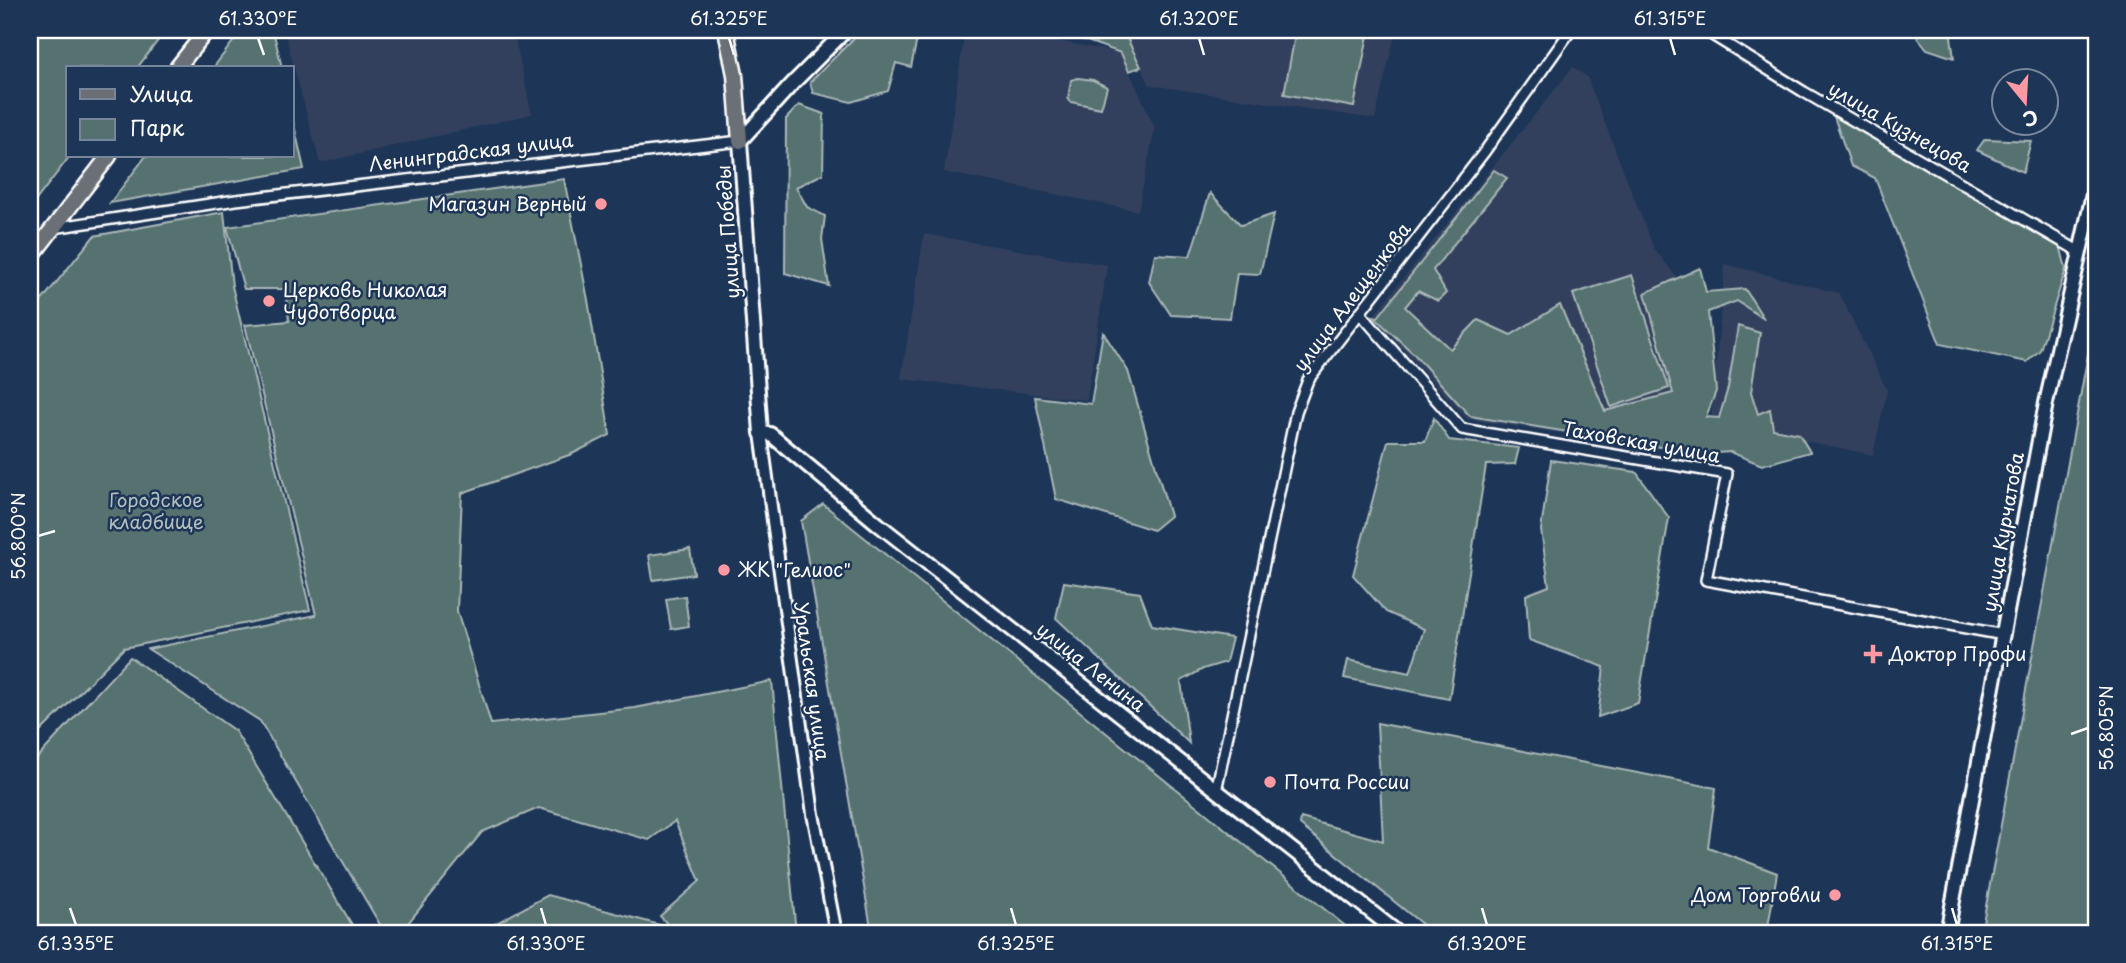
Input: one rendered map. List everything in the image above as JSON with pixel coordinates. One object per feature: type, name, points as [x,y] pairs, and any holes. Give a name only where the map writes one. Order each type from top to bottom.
[{"type":"main road","points":[[179,66],[207,30]]},
{"type":"main road","name":"улица Победы","points":[[726,30],[735,75],[761,433]]},
{"type":"main road","points":[[740,141],[846,30]]},
{"type":"main road","points":[[30,258],[107,158]]},
{"type":"main road","name":"улица Курчатова","points":[[1947,933],[2046,403],[2096,181]]},
{"type":"main road","name":"улица Ленина","points":[[761,433],[770,434],[878,524],[1398,933]]},
{"type":"street","name":"улица Алещенкова","points":[[1216,791],[1296,412],[1308,380],[1485,150],[1572,30]]},
{"type":"street","name":"улица Кузнецова","points":[[1704,30],[1804,92],[2080,252]]},
{"type":"street","name":"Ленинградская улица","points":[[53,228],[250,198],[740,141]]},
{"type":"street","name":"Таховская улица","points":[[1360,313],[1462,429],[1727,474],[1706,580],[2004,635]]},
{"type":"street","name":"Уральская улица","points":[[761,433],[813,814],[836,933]]},
{"type":"shaded area","points":[[284,30],[513,30],[532,114],[320,163]]},
{"type":"shaded area","points":[[965,30],[999,30],[1121,53],[1155,128],[1138,211],[944,172]]},
{"type":"shaded area","points":[[1123,30],[1396,30],[1375,119],[1150,85]]},
{"type":"shaded area","points":[[1573,67],[1587,77],[1654,249],[1684,286],[1684,452],[1467,419],[1373,316]]},
{"type":"shaded area","points":[[924,234],[1107,265],[1087,400],[901,379]]},
{"type":"shaded area","points":[[1725,264],[1839,293],[1887,390],[1873,455],[1711,421]]},
{"type":"green space","points":[[30,30],[166,30],[139,66],[66,66],[66,158],[68,158],[30,208]]},
{"type":"green space","points":[[242,30],[273,30],[282,66],[215,66]]},
{"type":"green space","points":[[862,30],[919,30],[911,67],[896,63],[888,91],[851,102],[813,93],[810,82]]},
{"type":"green space","points":[[1056,30],[1123,30],[1141,67],[1129,71],[1121,53]]},
{"type":"green space","points":[[1296,30],[1369,30],[1354,107],[1284,94]]},
{"type":"green space","points":[[1912,30],[1950,30],[1954,58],[1927,49]]},
{"type":"green space","points":[[1071,80],[1093,80],[1107,87],[1101,108],[1071,102],[1068,99]]},
{"type":"green space","points":[[1828,99],[2058,237],[2066,269],[2040,350],[2027,362],[1940,344],[1875,178],[1851,166]]},
{"type":"green space","points":[[799,105],[824,114],[823,174],[796,187],[807,207],[825,216],[822,239],[829,286],[785,273],[786,119]]},
{"type":"green space","points":[[294,125],[304,169],[110,203],[144,158],[294,158]]},
{"type":"green space","points":[[1985,139],[2031,141],[2023,172],[1977,150]]},
{"type":"green space","points":[[1494,170],[1507,178],[1433,270],[1446,293],[1438,301],[1418,291],[1405,307],[1450,349],[1478,320],[1511,335],[1560,305],[1605,411],[1673,393],[1645,293],[1700,268],[1706,292],[1745,289],[1764,319],[1737,301],[1708,312],[1716,391],[1706,417],[1719,418],[1728,388],[1738,326],[1760,333],[1751,392],[1758,414],[1770,409],[1773,429],[1799,434],[1810,452],[1762,465],[1730,452],[1703,454],[1470,416],[1414,354],[1373,316],[1378,317]]},
{"type":"green space","points":[[564,179],[588,300],[610,435],[572,454],[462,493],[457,611],[491,724],[635,708],[772,681],[796,933],[478,933],[548,895],[671,928],[660,916],[700,881],[675,821],[649,840],[539,808],[482,832],[400,933],[385,933],[260,721],[148,649],[316,615],[245,325],[289,321],[285,289],[244,289],[227,227]]},
{"type":"green space","points":[[1210,193],[1241,225],[1274,214],[1260,274],[1237,273],[1230,318],[1171,315],[1149,282],[1155,254],[1190,256]]},
{"type":"green space","name":"Городское кладбище","points":[[224,212],[232,286],[310,610],[124,648],[30,742],[30,315],[94,236]]},
{"type":"green space","points":[[1632,275],[1669,388],[1611,407],[1573,294]]},
{"type":"green space","points":[[2096,311],[2096,933],[1981,933]]},
{"type":"green space","points":[[1103,332],[1128,371],[1170,516],[1153,530],[1056,499],[1035,397],[1091,404]]},
{"type":"green space","points":[[1434,418],[1449,440],[1519,448],[1515,464],[1486,465],[1449,699],[1344,678],[1348,660],[1410,673],[1424,629],[1386,612],[1353,575],[1388,441],[1425,441]]},
{"type":"green space","points":[[1551,460],[1636,472],[1669,518],[1638,703],[1598,717],[1604,667],[1529,640],[1526,595],[1549,586],[1541,530]]},
{"type":"green space","points":[[823,504],[1354,933],[872,933],[801,521]]},
{"type":"green space","points":[[690,549],[694,574],[653,580],[649,555]]},
{"type":"green space","points":[[1064,582],[1140,593],[1152,625],[1232,638],[1226,662],[1203,669],[1181,681],[1189,743],[1056,618]]},
{"type":"green space","points":[[685,596],[689,626],[671,629],[666,599]]},
{"type":"green space","points":[[130,657],[235,731],[357,933],[30,933],[30,766]]},
{"type":"green space","points":[[1377,723],[1716,788],[1708,847],[1777,873],[1767,933],[1433,933],[1300,825],[1301,818],[1383,841]]},
{"type":"place","name":"Магазин Верный","points":[[601,204]]},
{"type":"place","name":"Церковь Николая Чудотворца","points":[[269,301]]},
{"type":"place","name":"ЖК \"Гелиос\"","points":[[724,570]]},
{"type":"place","name":"Доктор Профи","points":[[1873,654]]},
{"type":"place","name":"Почта России","points":[[1270,782]]},
{"type":"place","name":"Дом Торговли","points":[[1835,895]]}]
